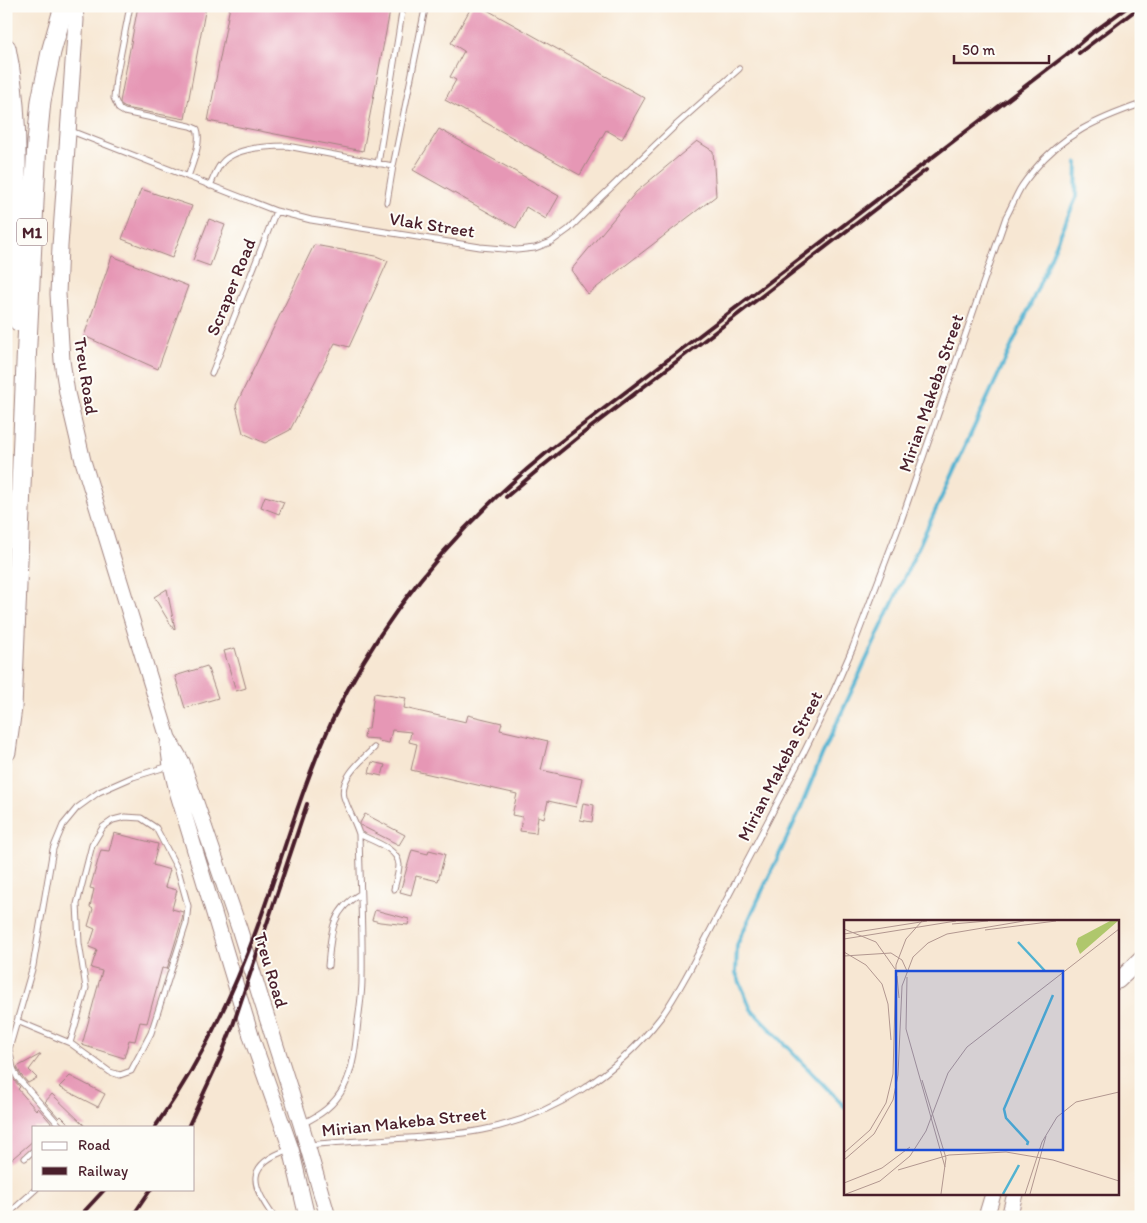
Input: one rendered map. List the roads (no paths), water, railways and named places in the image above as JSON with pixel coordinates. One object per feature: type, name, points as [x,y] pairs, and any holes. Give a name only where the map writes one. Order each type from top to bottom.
[{"type":"highway","name":"M1","points":[[6,752],[12,708],[37,142],[41,101],[51,52],[64,6]]},
{"type":"highway","points":[[6,48],[14,94],[16,292],[20,335],[26,363]]},
{"type":"street","name":"Treu Road","points":[[75,6],[76,20],[58,294],[62,361],[67,394],[85,470],[168,738],[168,750],[176,764],[239,928],[316,1172],[328,1217]]},
{"type":"street","name":"Treu Road","points":[[176,764],[177,791],[252,1039],[291,1149],[308,1217]]},
{"type":"street","points":[[1120,979],[1141,959]]},
{"type":"street","points":[[986,1217],[992,1196]]},
{"type":"street","points":[[1009,1217],[1014,1196]]},
{"type":"lane","points":[[130,6],[116,78],[114,98],[116,105],[124,112],[190,126],[197,130],[199,134],[195,155],[188,176]]},
{"type":"lane","points":[[378,164],[403,6]]},
{"type":"lane","points":[[387,202],[425,9],[424,6]]},
{"type":"lane","name":"Vlak Street","points":[[68,130],[276,211],[311,220],[480,247],[517,250],[535,248],[551,242],[570,230],[596,202],[676,125],[739,69]]},
{"type":"lane","name":"Mirian Makeba Street","points":[[274,1217],[264,1202],[256,1184],[257,1172],[262,1163],[276,1154],[307,1145],[459,1134],[507,1124],[531,1115],[582,1090],[627,1054],[661,1017],[689,971],[804,752],[853,648],[901,521],[1006,217],[1021,188],[1042,161],[1069,137],[1095,122],[1141,104]]},
{"type":"lane","points":[[210,186],[221,164],[232,155],[269,146],[287,146],[393,166]]},
{"type":"lane","name":"Scraper Road","points":[[212,373],[276,211]]},
{"type":"lane","points":[[301,1124],[319,1116],[332,1105],[344,1088],[351,1068],[357,1036],[362,981],[360,894],[358,834],[356,823],[343,794],[350,772],[374,748]]},
{"type":"lane","points":[[60,1126],[17,1077],[8,1051],[33,966],[53,849],[63,825],[77,808],[99,792],[133,777],[176,764]]},
{"type":"lane","points":[[17,1021],[70,1043],[110,1072],[120,1075],[130,1072],[151,1033],[184,933],[188,906],[178,870],[156,828],[141,818],[126,817],[113,820],[103,827],[92,845],[77,904],[79,943],[86,988],[70,1043]]},
{"type":"lane","points":[[358,834],[392,851],[397,857],[399,866],[394,889]]},
{"type":"lane","points":[[328,966],[332,930],[336,918],[352,899],[360,894]]},
{"type":"lane","points":[[25,1158],[32,1152]]},
{"type":"lane","points":[[6,1216],[35,1190]]},
{"type":"waterway","points":[[844,1106],[751,1009],[736,973],[737,945],[799,812],[822,755],[1026,315],[1076,198],[1077,163]]},
{"type":"railway","points":[[156,1126],[200,1056],[237,980],[311,772],[332,721],[352,682],[399,607],[455,539],[485,508],[551,449],[1129,6]]},
{"type":"railway","points":[[1079,53],[1141,6]]},
{"type":"railway","points":[[506,497],[586,431],[926,170]]},
{"type":"railway","points":[[188,1126],[233,1025],[307,804]]},
{"type":"railway","points":[[79,1217],[104,1190]]},
{"type":"railway","points":[[132,1217],[150,1190]]}]
